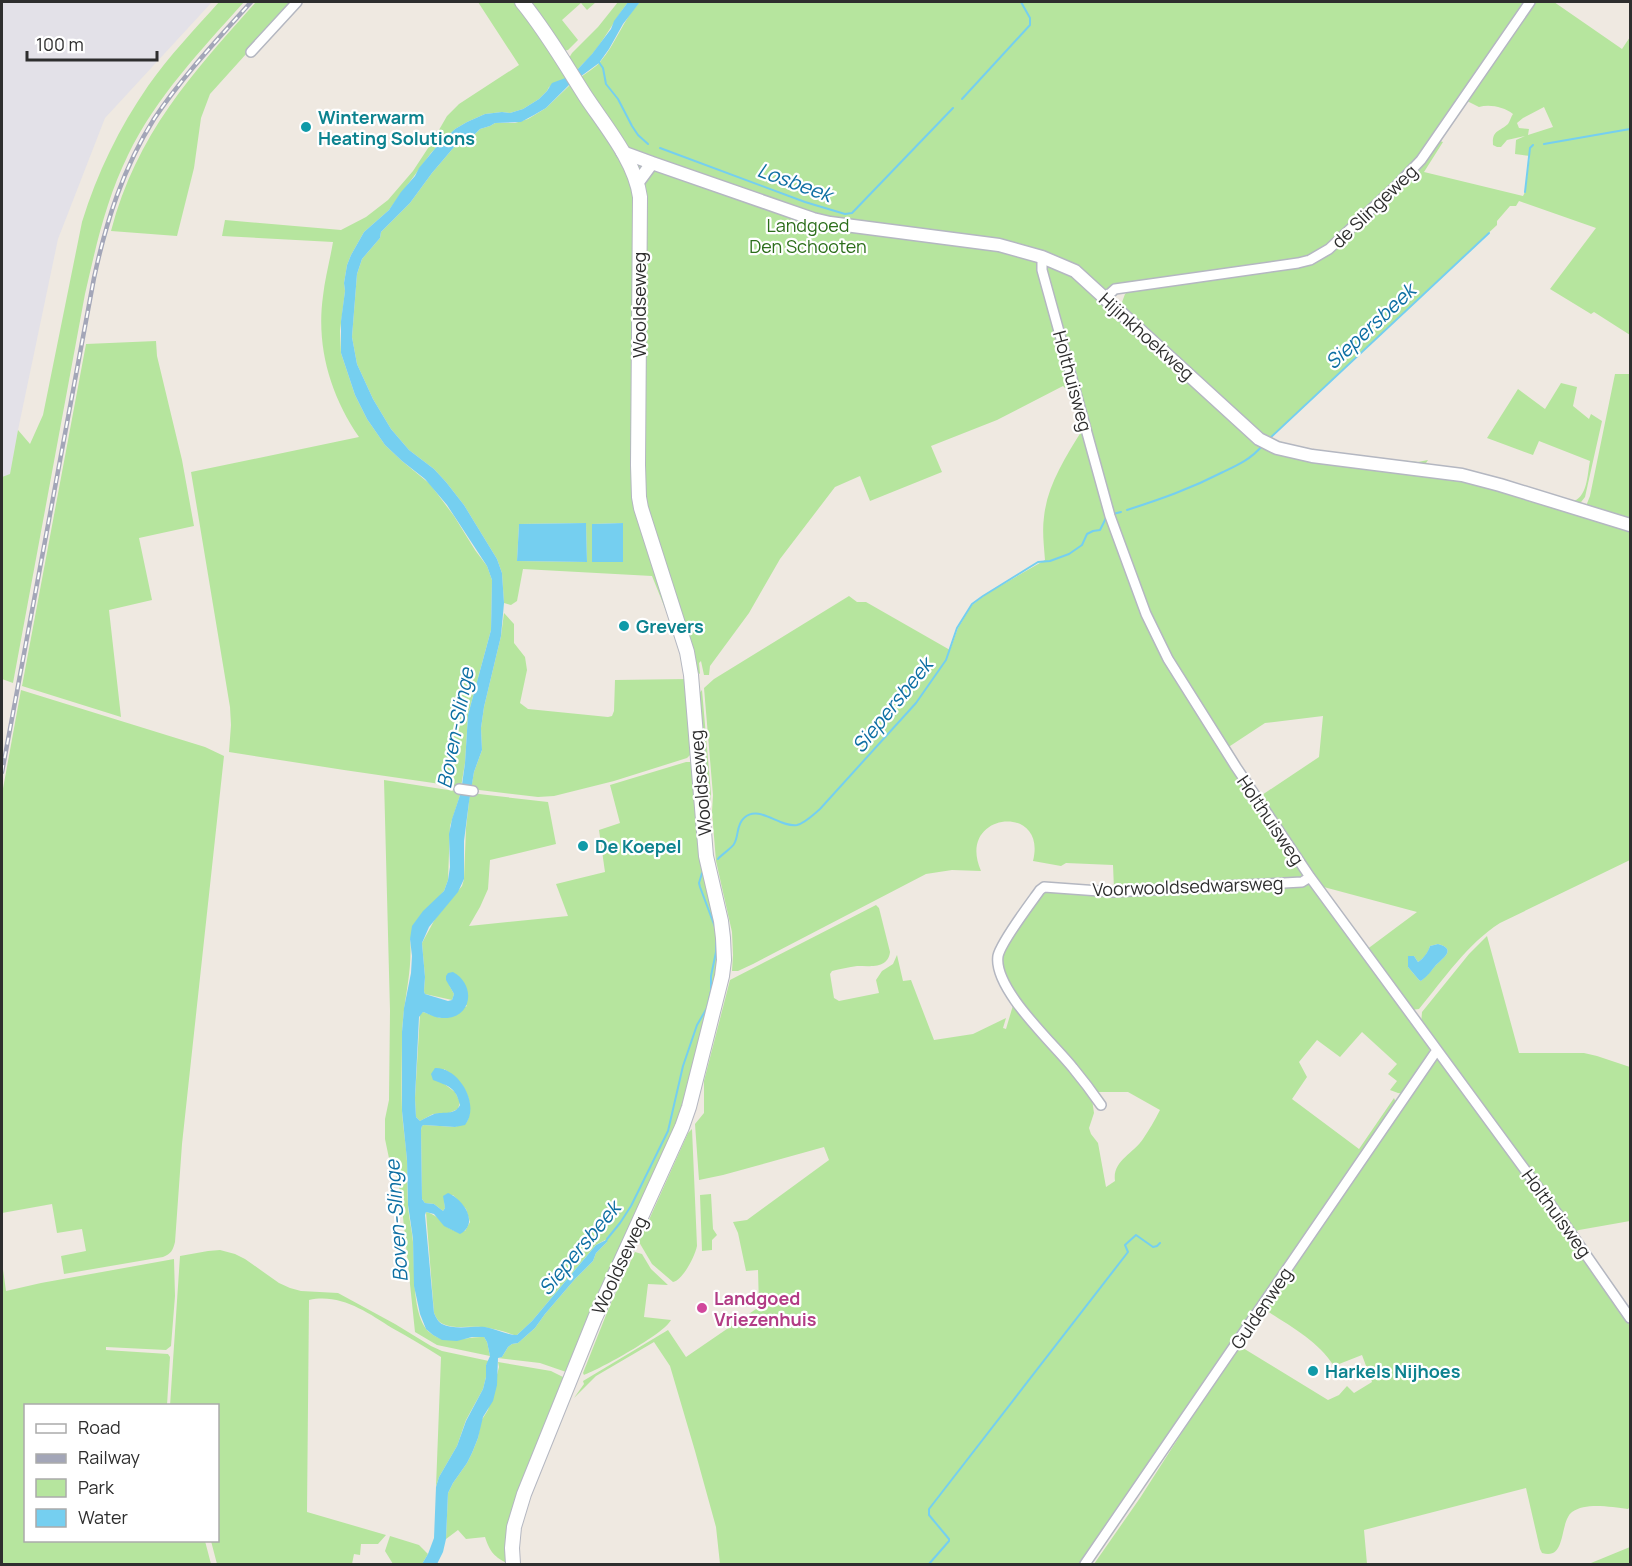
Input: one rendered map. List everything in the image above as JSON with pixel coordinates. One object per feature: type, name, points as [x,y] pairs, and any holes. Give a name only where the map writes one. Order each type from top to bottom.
[{"type":"main road","name":"Wooldseweg","points":[[513,1564],[514,1527],[524,1494],[595,1318],[689,1107],[724,960],[721,921],[706,856],[691,675],[687,652],[639,496],[640,197],[638,182],[622,152],[542,28],[522,2]]},
{"type":"street","points":[[251,52],[297,2]]},
{"type":"street","name":"de Slingeweg","points":[[1105,298],[1115,289],[1298,263],[1310,260],[1329,249],[1421,160],[1530,2]]},
{"type":"street","name":"Hijinkhoekweg","points":[[622,152],[813,219],[999,245],[1042,257],[1072,269],[1259,439],[1277,448],[1312,456],[1462,475],[1630,525]]},
{"type":"street","points":[[638,182],[652,163]]},
{"type":"street","name":"Holthuisweg","points":[[1042,257],[1042,270],[1110,516],[1146,614],[1168,659],[1310,878],[1559,1216],[1630,1318]]},
{"type":"street","points":[[459,789],[473,791]]},
{"type":"street","name":"Voorwooldsedwarsweg","points":[[1101,1105],[1073,1068],[1017,1003],[999,969],[1000,951],[1040,891],[1044,887],[1113,892],[1184,889],[1302,882],[1310,878]]},
{"type":"street","name":"Guldenweg","points":[[1084,1564],[1437,1050]]},
{"type":"shaded area","points":[[2,2],[212,2],[105,118],[58,239],[10,475],[2,477]]},
{"type":"green space","points":[[219,2],[244,2],[181,74],[152,113],[120,172],[102,223],[85,294],[13,683],[2,679],[2,477],[10,474],[18,430],[30,444],[43,415],[82,222],[102,169],[118,135],[148,86],[173,53]]},
{"type":"green space","points":[[256,2],[293,2],[210,94],[201,118],[194,168],[177,236],[111,231],[135,164],[151,135],[188,81]]},
{"type":"green space","points":[[478,2],[517,2],[568,78],[549,87],[539,99],[523,109],[510,113],[485,114],[467,122],[455,129],[431,153],[389,210],[364,232],[351,255],[344,283],[340,331],[341,353],[355,395],[367,419],[385,445],[430,484],[487,566],[492,580],[491,630],[468,715],[461,787],[229,752],[230,707],[191,472],[359,437],[333,387],[324,352],[321,315],[333,242],[222,236],[225,220],[341,230],[366,217],[388,200],[413,171],[447,116],[459,104],[519,65]]},
{"type":"green space","points":[[526,2],[596,2],[587,10],[581,3],[562,20],[578,40],[568,50],[563,51]]},
{"type":"green space","points":[[618,2],[628,2],[598,47],[577,71],[569,58]]},
{"type":"green space","name":"Landgoed Den Schooten","points":[[640,2],[1527,2],[1419,158],[1398,182],[1328,248],[1310,258],[1298,261],[1109,287],[1121,305],[1125,294],[1133,288],[1311,262],[1330,251],[1408,177],[1437,140],[1443,142],[1424,172],[1523,196],[1530,156],[1515,154],[1516,140],[1525,136],[1507,140],[1501,147],[1493,145],[1495,134],[1508,124],[1513,114],[1497,107],[1479,107],[1465,100],[1532,2],[1554,2],[1622,49],[1630,37],[1630,335],[1594,312],[1591,314],[1550,289],[1596,228],[1519,201],[1516,206],[1510,206],[1497,221],[1497,225],[1270,438],[1306,448],[1343,454],[1418,462],[1428,460],[1426,467],[1307,452],[1266,440],[1128,316],[1141,335],[1254,438],[1275,450],[1310,459],[1417,470],[1459,477],[1524,494],[1630,528],[1630,860],[1488,931],[1466,952],[1419,1009],[1411,1010],[1366,950],[1417,912],[1320,886],[1259,797],[1319,757],[1323,716],[1265,723],[1227,748],[1170,657],[1149,614],[1113,517],[1072,370],[1065,373],[1068,374],[1101,496],[1120,555],[1149,628],[1187,695],[1304,874],[1299,878],[1114,889],[1113,865],[1066,863],[1061,866],[1033,861],[1034,842],[1028,829],[1016,823],[1003,822],[990,826],[980,836],[976,851],[981,871],[952,870],[926,874],[753,964],[738,971],[732,971],[732,932],[716,861],[704,688],[714,679],[849,596],[857,602],[866,602],[950,650],[958,628],[972,605],[988,593],[1045,560],[1043,522],[1049,494],[1081,432],[1068,387],[1063,386],[997,420],[931,446],[942,472],[870,501],[860,476],[835,487],[780,559],[749,613],[710,666],[709,675],[704,675],[701,661],[699,663],[700,674],[694,670],[691,673],[652,576],[523,569],[517,601],[511,605],[504,603],[502,573],[497,559],[464,505],[434,469],[409,450],[391,429],[373,399],[357,364],[352,337],[357,274],[362,259],[380,238],[381,232],[410,203],[455,146],[480,129],[495,123],[515,123],[528,119],[546,108],[571,84],[585,100],[592,96],[581,77],[606,55]],"holes":[[[1544,107],[1553,127],[1528,135],[1529,129],[1519,128],[1517,123]],[[586,523],[587,562],[517,561],[519,524]],[[623,523],[623,562],[592,562],[592,524]],[[1438,944],[1447,948],[1448,951],[1421,981],[1408,967],[1408,956],[1414,956],[1418,962],[1426,955],[1430,946]]]},
{"type":"green space","points":[[156,341],[157,356],[182,460],[194,526],[139,538],[152,600],[109,610],[121,717],[22,686],[86,344]]},
{"type":"green space","points":[[1615,374],[1630,374],[1630,522],[1586,506]]},
{"type":"green space","points":[[1561,383],[1577,387],[1573,406],[1589,419],[1591,414],[1602,421],[1585,497],[1578,506],[1571,502],[1577,500],[1584,491],[1590,461],[1539,441],[1533,455],[1487,438],[1518,389],[1545,409]]},
{"type":"green space","points":[[504,613],[514,624],[514,643],[525,657],[527,670],[520,703],[528,709],[608,717],[612,716],[614,711],[615,680],[688,679],[692,753],[687,758],[614,781],[554,796],[538,797],[471,789],[482,750],[481,728],[484,707],[501,636]]},
{"type":"green space","points":[[21,690],[205,747],[224,756],[182,1144],[175,1242],[170,1253],[163,1257],[64,1274],[61,1256],[86,1251],[82,1229],[57,1233],[52,1204],[2,1213],[2,794]]},
{"type":"green space","points":[[702,690],[711,794],[709,811],[713,865],[729,929],[730,970],[726,967],[712,872],[696,697]]},
{"type":"green space","points":[[692,762],[718,925],[720,960],[684,1111],[569,1373],[540,1363],[498,1358],[502,1357],[508,1347],[518,1343],[535,1328],[607,1242],[605,1240],[596,1245],[532,1321],[517,1335],[485,1327],[447,1326],[436,1318],[426,1212],[437,1217],[452,1230],[465,1231],[470,1222],[466,1209],[453,1195],[444,1200],[443,1211],[434,1204],[425,1203],[422,1199],[421,1130],[424,1125],[455,1127],[467,1122],[470,1106],[462,1085],[444,1069],[443,1083],[455,1092],[460,1102],[458,1109],[449,1113],[433,1114],[420,1121],[416,1117],[420,1014],[423,1012],[440,1018],[467,1006],[449,985],[454,994],[452,1000],[425,994],[422,943],[435,919],[462,886],[470,793],[548,802],[556,844],[490,860],[488,889],[469,926],[568,916],[556,884],[605,872],[599,830],[620,823],[610,785]]},
{"type":"green space","points":[[384,780],[461,792],[450,826],[448,880],[444,891],[410,939],[410,963],[402,1034],[402,1111],[407,1161],[408,1206],[419,1313],[428,1331],[441,1339],[484,1337],[490,1356],[437,1345],[415,1332],[401,1198],[385,1139],[385,1119],[389,1100],[390,1011]]},
{"type":"green space","points":[[1311,884],[1429,1044],[1430,1055],[1405,1094],[1390,1090],[1397,1081],[1388,1074],[1397,1064],[1362,1032],[1340,1057],[1317,1040],[1299,1062],[1307,1077],[1292,1099],[1359,1149],[1394,1098],[1397,1105],[1081,1564],[720,1564],[716,1527],[670,1366],[654,1342],[596,1376],[574,1398],[584,1384],[583,1381],[668,1330],[686,1357],[759,1307],[758,1270],[746,1271],[738,1233],[733,1222],[747,1220],[829,1160],[824,1147],[699,1180],[695,1124],[704,1113],[704,1081],[730,980],[876,905],[879,908],[890,952],[889,957],[878,965],[832,971],[830,974],[834,998],[839,1001],[879,993],[876,980],[882,971],[893,964],[897,955],[903,981],[911,980],[934,1040],[973,1034],[1006,1018],[1003,1028],[1006,1029],[1014,1002],[1092,1099],[1094,1113],[1089,1128],[1098,1143],[1106,1187],[1115,1181],[1115,1174],[1120,1163],[1143,1139],[1160,1110],[1128,1092],[1096,1092],[1025,1011],[1003,972],[1001,957],[1004,948],[1043,891]]},
{"type":"green space","points":[[1487,936],[1519,1053],[1584,1053],[1630,1067],[1630,1221],[1574,1232],[1421,1025],[1422,1012],[1469,954]]},
{"type":"green space","points":[[1434,1059],[1442,1060],[1557,1217],[1630,1326],[1630,1507],[1628,1509],[1591,1506],[1572,1512],[1565,1524],[1559,1546],[1550,1554],[1542,1553],[1540,1549],[1526,1488],[1364,1530],[1367,1564],[1094,1564],[1140,1498],[1238,1345],[1328,1400],[1339,1395],[1347,1386],[1354,1393],[1372,1382],[1362,1355],[1334,1366],[1312,1342],[1267,1311],[1265,1307]]},
{"type":"green space","points":[[692,1129],[697,1246],[681,1277],[673,1282],[652,1264],[639,1242],[688,1133]]},
{"type":"green space","points":[[711,1194],[713,1229],[717,1235],[712,1240],[712,1250],[702,1251],[700,1195]]},
{"type":"green space","points":[[220,1250],[235,1254],[290,1288],[301,1291],[338,1293],[442,1351],[489,1361],[486,1365],[483,1389],[466,1420],[457,1446],[439,1477],[436,1487],[441,1357],[353,1305],[332,1299],[309,1300],[307,1512],[386,1535],[378,1544],[361,1544],[360,1555],[354,1554],[352,1564],[217,1564],[211,1542],[219,1542],[219,1404],[170,1404],[180,1256]]},
{"type":"green space","points":[[635,1252],[642,1254],[651,1269],[668,1285],[648,1284],[644,1317],[671,1320],[645,1342],[584,1375],[610,1305]]},
{"type":"green space","points":[[174,1259],[175,1296],[171,1346],[166,1350],[106,1347],[106,1350],[168,1354],[170,1357],[167,1404],[24,1404],[24,1542],[205,1542],[211,1564],[2,1564],[2,1262],[6,1291]]},
{"type":"green space","points":[[498,1362],[551,1371],[565,1378],[509,1564],[493,1554],[485,1537],[466,1539],[458,1530],[446,1539],[448,1493],[467,1463],[478,1438],[481,1421],[488,1410],[499,1367]]},
{"type":"green space","points":[[390,1536],[419,1545],[428,1554],[422,1564],[393,1564],[385,1551]]},
{"type":"green space","points":[[1630,1547],[1630,1564],[1587,1564],[1591,1563]]},
{"type":"water","points":[[628,2],[640,2],[623,24],[599,63],[569,85],[546,108],[534,115],[521,122],[495,123],[480,129],[455,146],[410,203],[381,232],[380,238],[362,259],[357,274],[352,337],[357,364],[373,399],[391,429],[409,450],[434,469],[464,505],[497,559],[502,573],[504,603],[501,636],[484,707],[481,728],[482,750],[474,772],[469,802],[464,841],[464,879],[458,892],[429,927],[422,943],[425,994],[448,1001],[452,1000],[454,994],[446,976],[453,972],[466,985],[468,993],[465,1008],[452,1017],[434,1017],[423,1012],[419,1017],[416,1117],[420,1121],[434,1114],[455,1111],[460,1105],[454,1091],[433,1080],[431,1074],[435,1068],[444,1069],[459,1080],[469,1098],[470,1108],[465,1125],[455,1127],[424,1125],[421,1130],[422,1199],[425,1203],[434,1204],[443,1211],[445,1208],[443,1196],[448,1193],[459,1200],[469,1218],[469,1224],[460,1234],[444,1226],[434,1214],[426,1212],[434,1313],[439,1322],[447,1326],[485,1327],[517,1335],[532,1321],[596,1245],[608,1239],[596,1253],[593,1261],[575,1279],[535,1328],[518,1343],[508,1347],[502,1357],[498,1358],[497,1385],[493,1401],[483,1417],[472,1453],[448,1493],[446,1539],[443,1552],[437,1564],[422,1564],[434,1538],[436,1487],[439,1477],[457,1446],[466,1421],[483,1389],[486,1365],[490,1356],[484,1337],[457,1341],[442,1340],[426,1329],[420,1314],[414,1286],[413,1239],[408,1205],[407,1160],[402,1111],[402,1032],[411,973],[412,926],[423,911],[444,891],[448,880],[449,834],[461,792],[468,715],[491,630],[492,580],[487,566],[447,505],[425,479],[385,445],[367,419],[355,395],[341,353],[344,283],[347,265],[364,232],[389,210],[438,145],[455,129],[467,122],[485,114],[510,113],[523,109],[539,99],[552,83],[568,77],[592,54]]},
{"type":"water","points":[[586,523],[587,562],[517,561],[519,524]]},
{"type":"water","points":[[623,523],[623,562],[592,562],[592,524]]},
{"type":"water","points":[[1438,944],[1447,948],[1447,954],[1421,981],[1408,967],[1408,956],[1414,956],[1418,962],[1426,955],[1430,946]]},
{"type":"waterway","name":"Losbeek","points":[[962,99],[1030,25],[1030,18],[1021,2]]},
{"type":"waterway","name":"Losbeek","points":[[598,61],[603,68],[606,84],[618,99],[638,135],[648,144]]},
{"type":"waterway","name":"Losbeek","points":[[660,148],[805,202],[845,214],[852,213],[953,108]]},
{"type":"waterway","name":"Siepersbeek","points":[[1544,144],[1630,129]]},
{"type":"waterway","name":"Siepersbeek","points":[[1525,192],[1530,148],[1533,145]]},
{"type":"waterway","name":"Siepersbeek","points":[[1270,438],[1489,233]]},
{"type":"waterway","name":"Siepersbeek","points":[[1127,510],[1211,478],[1244,461],[1262,446]]},
{"type":"waterway","name":"Siepersbeek","points":[[1113,514],[1121,512]]},
{"type":"waterway","name":"Siepersbeek","points":[[718,859],[736,841],[740,824],[750,814],[763,815],[790,825],[797,825],[806,821],[820,809],[916,703],[946,660],[957,628],[972,604],[1038,562],[1050,561],[1069,554],[1082,545],[1087,534],[1100,530],[1106,518]]},
{"type":"waterway","name":"Siepersbeek","points":[[702,873],[699,883],[715,927]]},
{"type":"waterway","name":"Siepersbeek","points":[[607,1239],[631,1206],[668,1131],[683,1066],[697,1025],[707,1008],[716,952],[716,936]]},
{"type":"waterway","points":[[929,1564],[949,1541],[929,1515],[929,1509],[1128,1252],[1125,1245],[1136,1235],[1153,1247],[1160,1243]]},
{"type":"railway","points":[[2,772],[94,278],[110,216],[133,157],[154,119],[188,74],[251,2]]},
{"type":"place","name":"Winterwarm Heating Solutions","points":[[306,127]]},
{"type":"place","name":"Grevers","points":[[624,626]]},
{"type":"place","name":"De Koepel","points":[[583,846]]},
{"type":"place","name":"Landgoed Vriezenhuis","points":[[702,1308]]},
{"type":"place","name":"Harkels Nijhoes","points":[[1313,1371]]},
{"type":"water label","name":"Boven-Slinge","points":[[455,728]]},
{"type":"water label","name":"Boven-Slinge","points":[[396,1221]]}]
